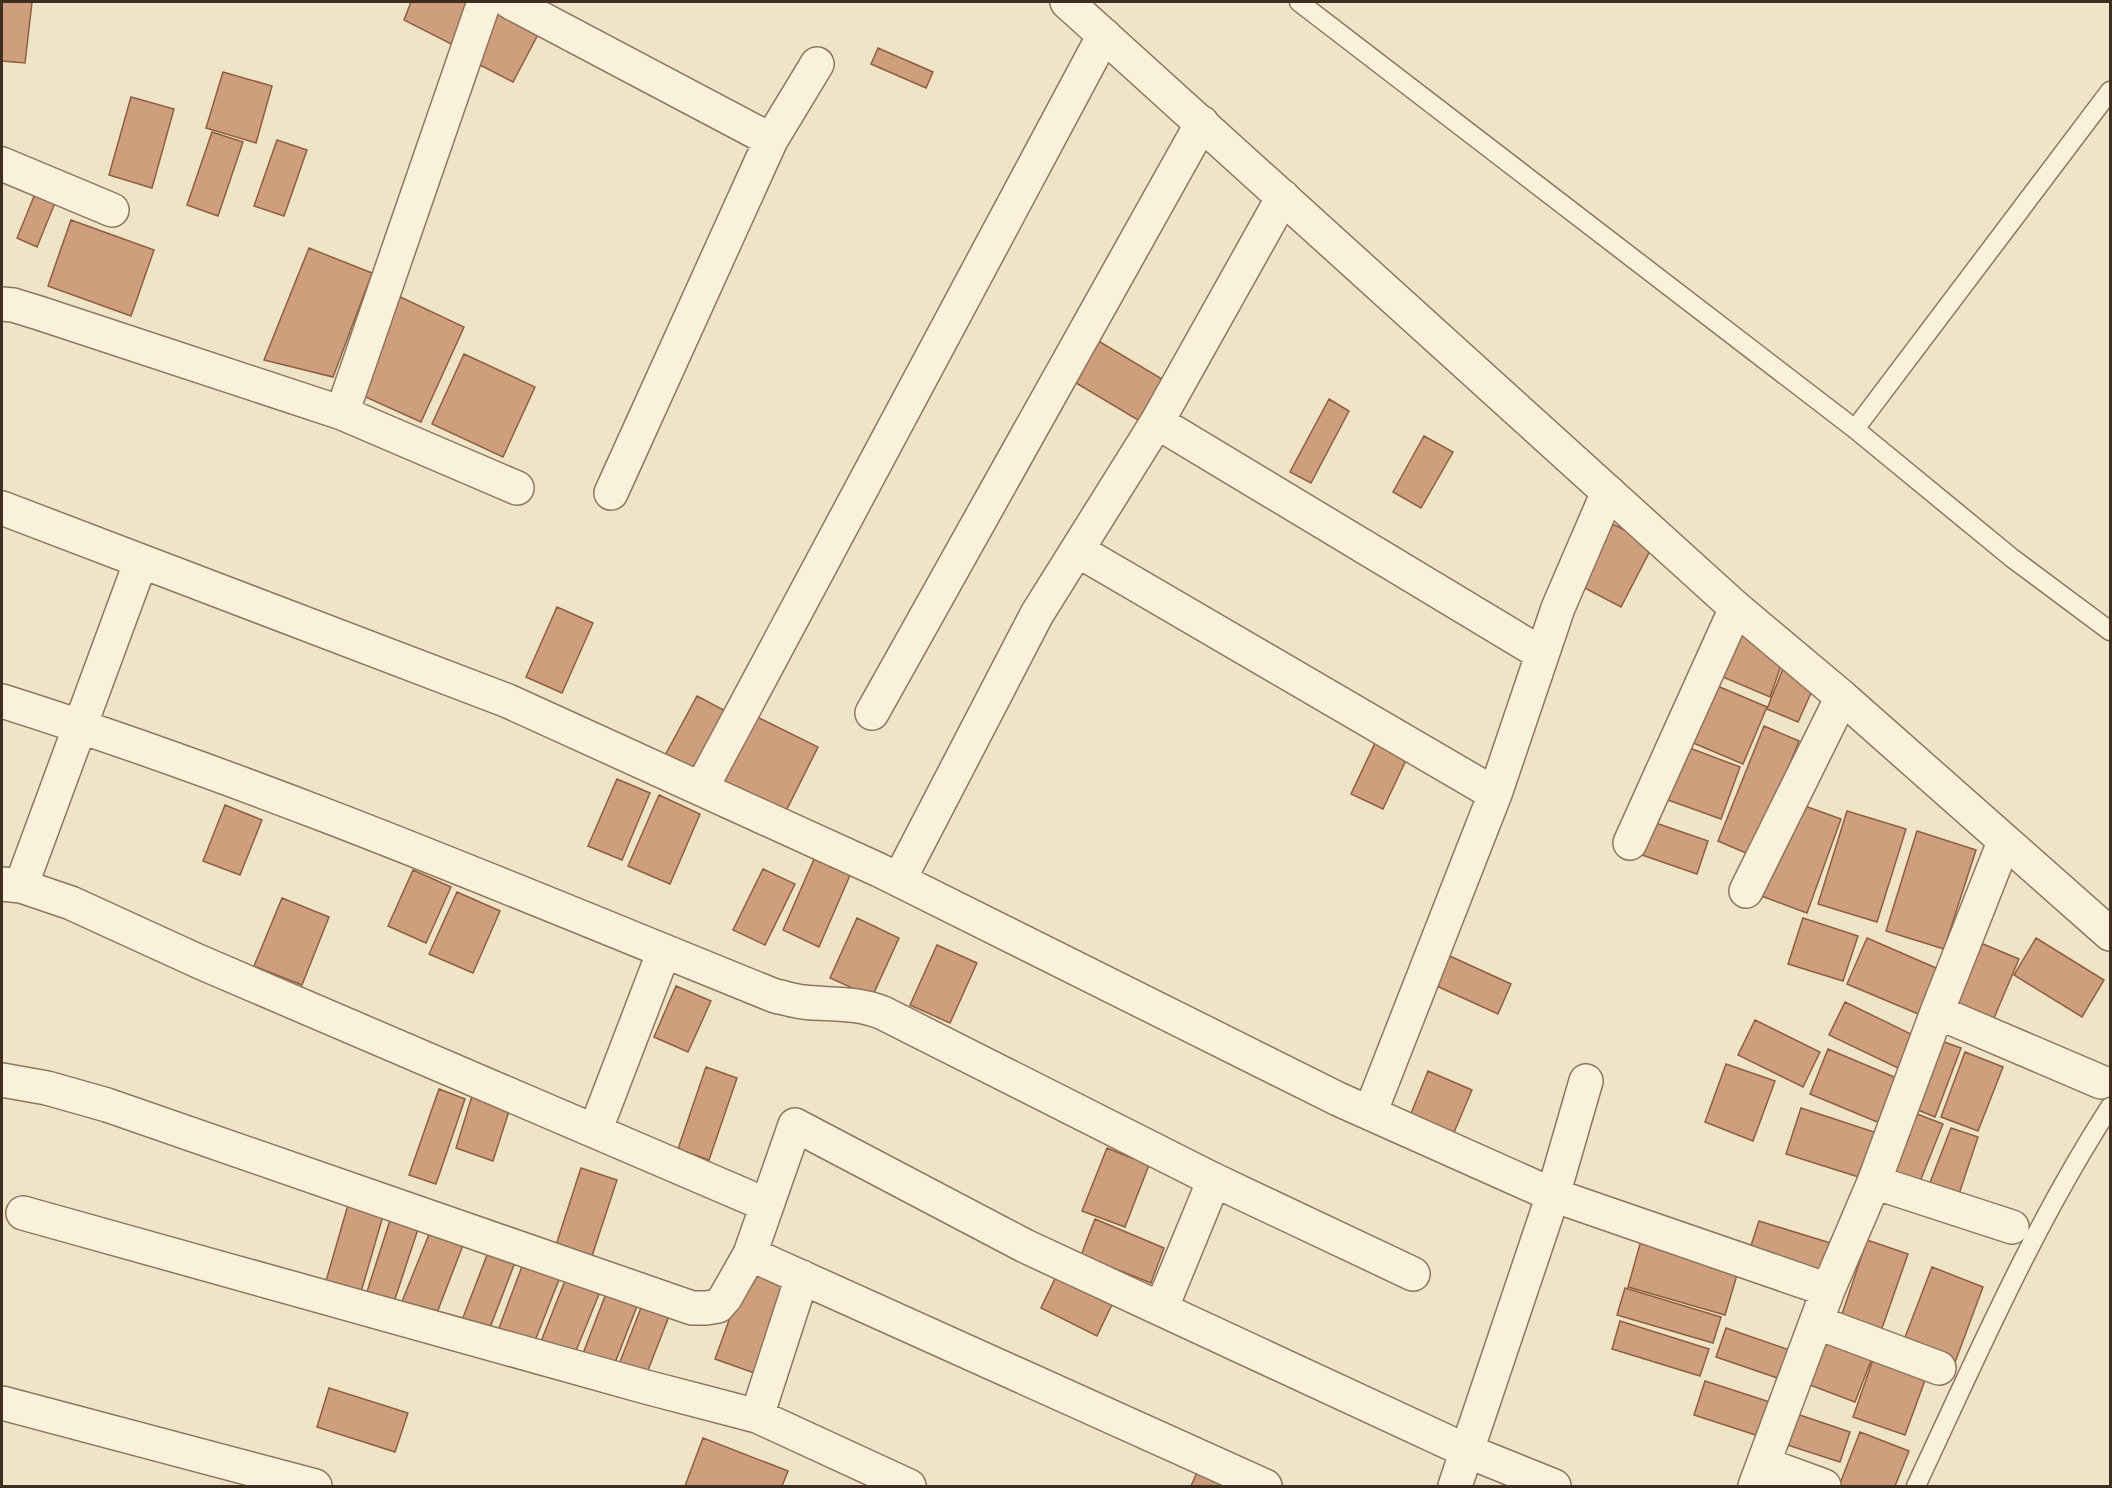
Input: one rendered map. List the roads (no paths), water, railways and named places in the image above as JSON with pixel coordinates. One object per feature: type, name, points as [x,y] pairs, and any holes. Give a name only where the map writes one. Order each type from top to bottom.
[{"type":"street","points":[[342,413],[484,2]]},
{"type":"street","points":[[510,2],[771,140]]},
{"type":"street","points":[[1067,2],[1736,608],[1842,697],[2110,934]]},
{"type":"street","points":[[701,789],[1104,36]]},
{"type":"street","points":[[611,493],[771,140],[817,64]]},
{"type":"street","points":[[872,713],[1202,123]]},
{"type":"street","points":[[2,164],[112,210]]},
{"type":"street","points":[[899,880],[1037,614],[1157,422],[1283,196]]},
{"type":"street","points":[[2,304],[39,313],[342,413],[517,488]]},
{"type":"street","points":[[1157,422],[1542,654]]},
{"type":"street","points":[[1370,1113],[1495,794],[1558,608],[1608,492]]},
{"type":"street","points":[[2,508],[508,701],[899,880],[1338,1099],[1553,1195],[1828,1290]]},
{"type":"street","points":[[1077,550],[1495,794]]},
{"type":"street","points":[[141,561],[80,726],[11,885],[71,903],[200,962],[767,1205]]},
{"type":"street","points":[[1630,843],[1736,608]]},
{"type":"street","points":[[1746,891],[1842,697]]},
{"type":"street","points":[[2,701],[80,726],[278,797],[775,996],[804,1002],[868,1006],[884,1012],[1214,1180],[1413,1274]]},
{"type":"street","points":[[1824,1486],[1760,1475],[1828,1290],[1874,1182],[1937,1012],[2004,842]]},
{"type":"street","points":[[595,1131],[664,951]]},
{"type":"street","points":[[1937,1012],[2106,1094]]},
{"type":"street","points":[[2,1080],[47,1088],[107,1105],[692,1308],[718,1306],[750,1254],[795,1125],[1025,1246],[1467,1451],[1554,1486]]},
{"type":"street","points":[[1455,1486],[1553,1195],[1586,1081]]},
{"type":"street","points":[[1161,1309],[1214,1180]]},
{"type":"street","points":[[1874,1182],[2012,1227]]},
{"type":"street","points":[[23,1213],[646,1388],[757,1416],[909,1486]]},
{"type":"street","points":[[750,1254],[1265,1486]]},
{"type":"street","points":[[757,1416],[802,1277]]},
{"type":"street","points":[[1816,1322],[1939,1368]]},
{"type":"street","points":[[2,1403],[315,1486]]},
{"type":"lane","points":[[1309,5],[1856,429],[2012,558],[2110,631]]},
{"type":"lane","points":[[1856,429],[2110,91]]},
{"type":"lane","points":[[1916,1486],[2013,1281],[2061,1190],[2106,1094]]}]
